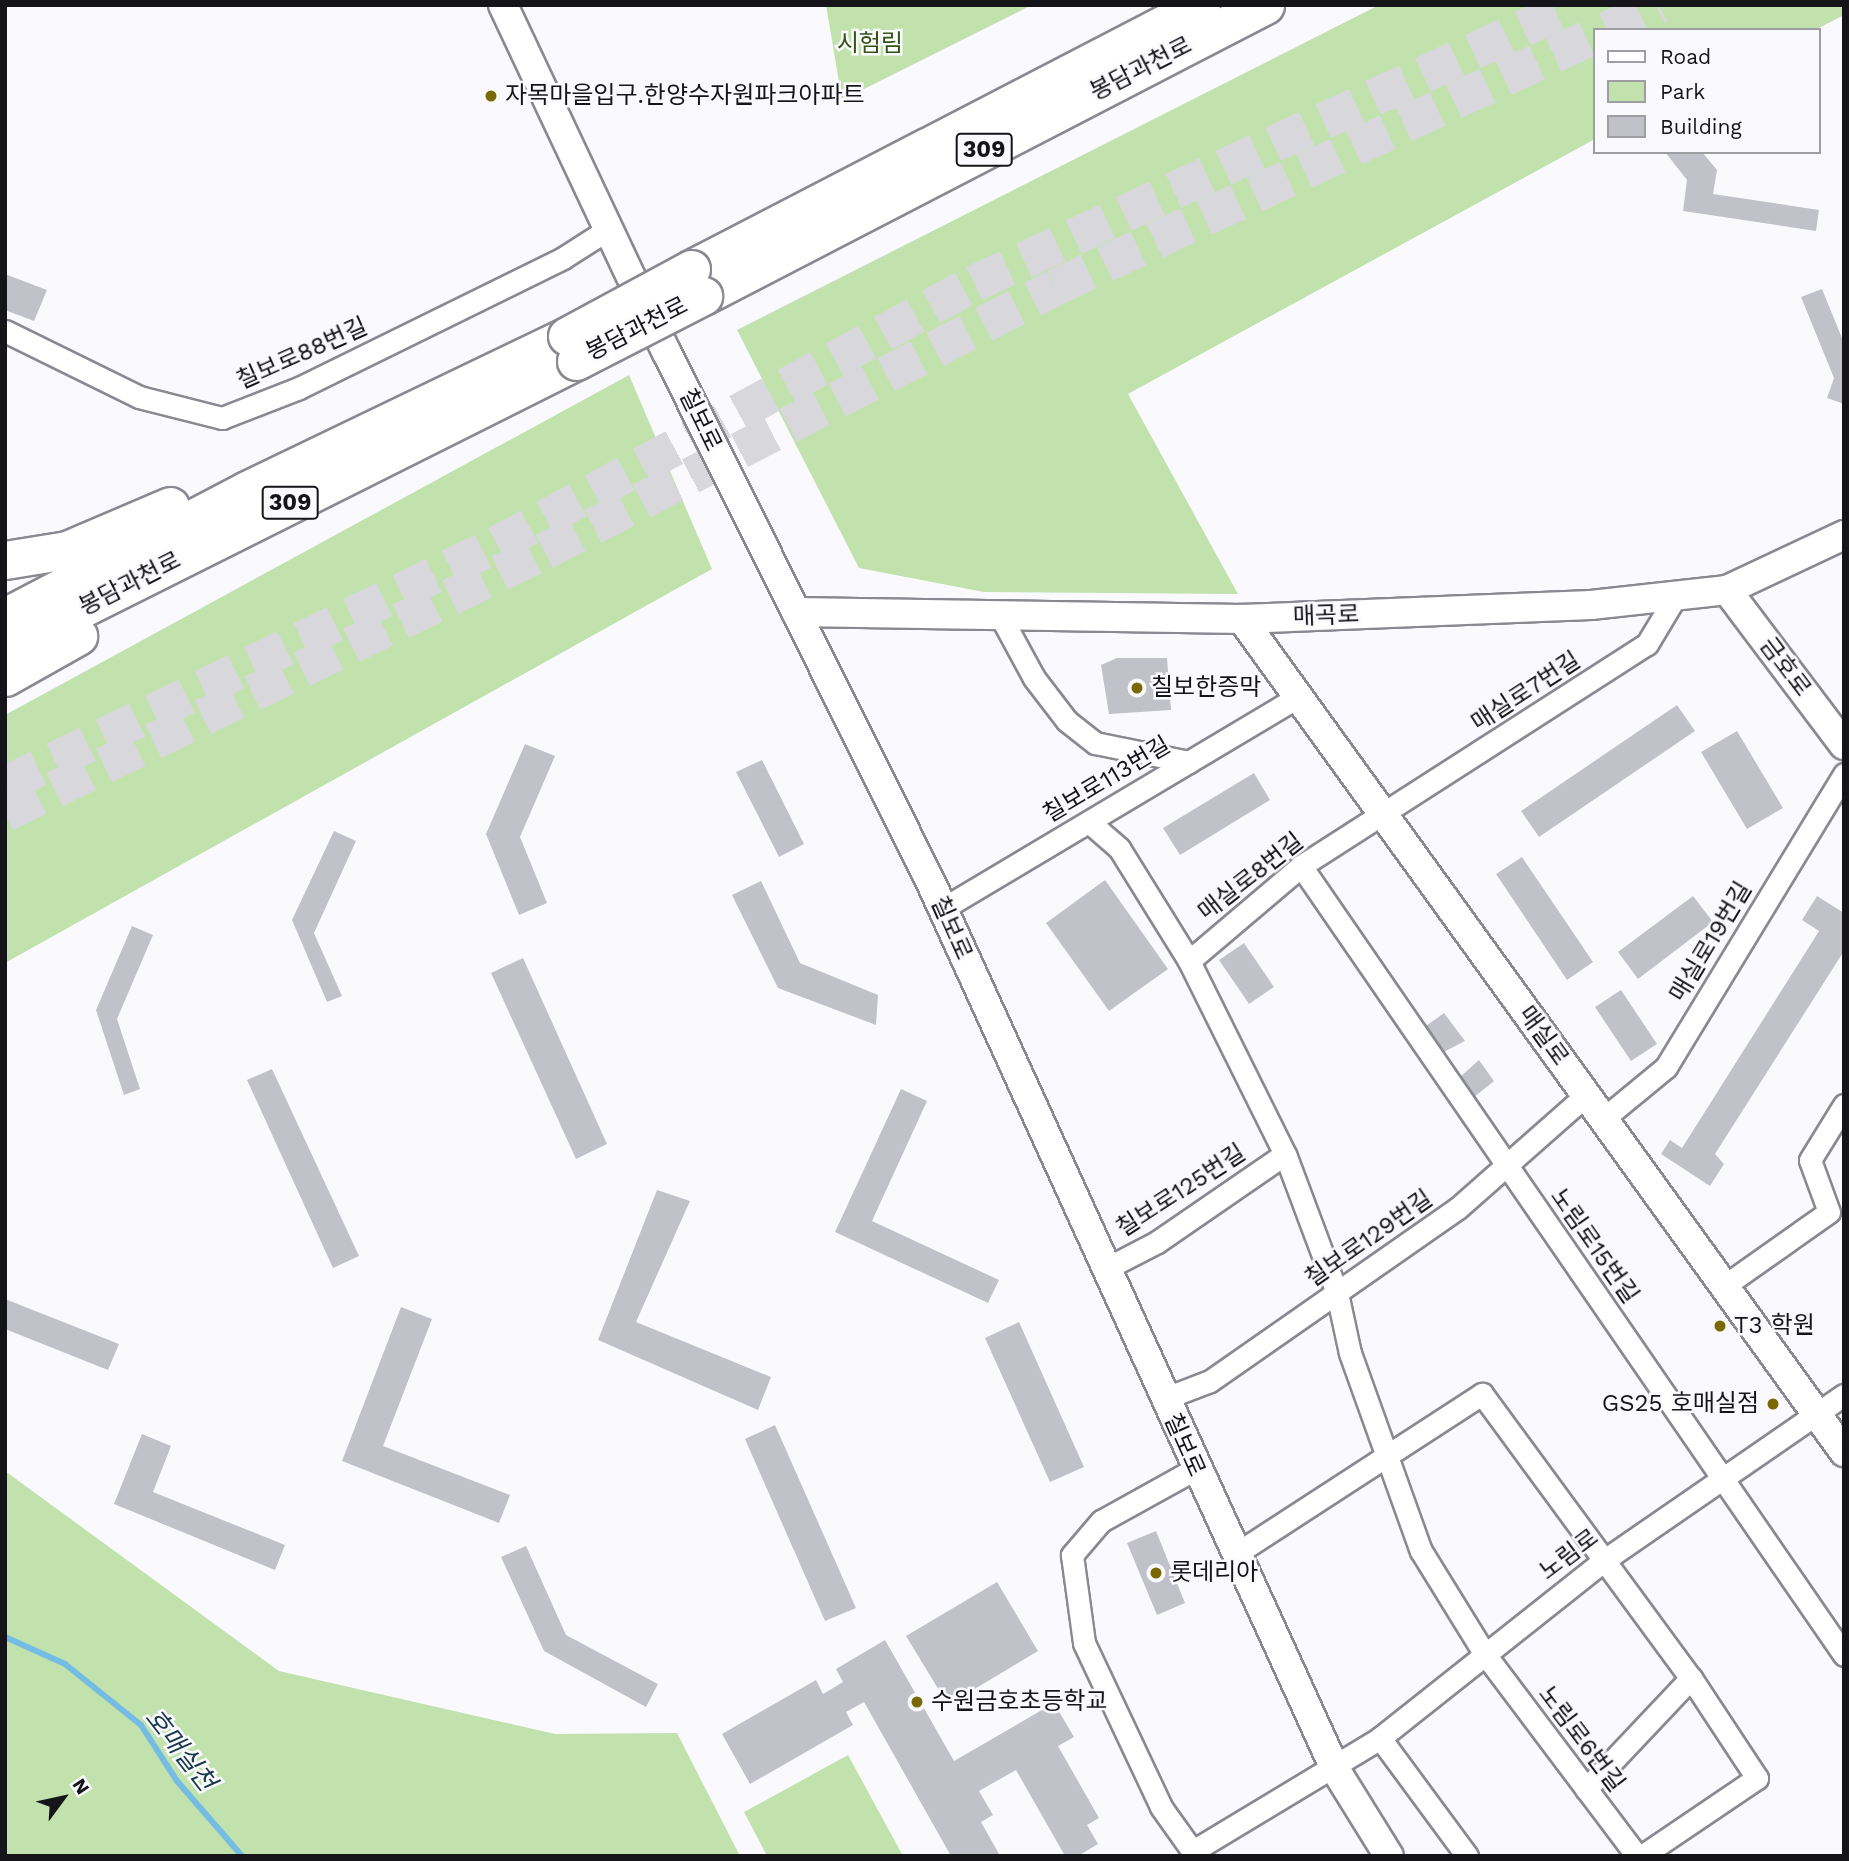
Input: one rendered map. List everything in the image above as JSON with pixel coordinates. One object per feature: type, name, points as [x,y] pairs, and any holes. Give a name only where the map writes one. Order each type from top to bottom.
[{"type":"highway","name":"봉담과천로","points":[[697,283],[1201,5]]},
{"type":"highway","name":"봉담과천로","points":[[5,617],[252,505],[697,283],[1265,5]]},
{"type":"highway","points":[[5,561],[67,550],[173,505],[252,505]]},
{"type":"highway","name":"봉담과천로","points":[[5,646],[252,505]]},
{"type":"highway","points":[[5,677],[180,579],[252,505]]},
{"type":"street","name":"칠보로","points":[[503,5],[942,909],[1234,1555],[1335,1769],[1389,1856]]},
{"type":"street","name":"칠보로88번길","points":[[5,331],[139,397],[222,418],[311,382],[564,258],[610,228]]},
{"type":"street","name":"매곡로","points":[[796,612],[1002,618],[1242,619],[1591,605],[1727,590],[1844,534]]},
{"type":"street","name":"금호로","points":[[1727,590],[1844,745]]},
{"type":"street","name":"매실로7번길","points":[[1385,817],[1647,644],[1677,594]]},
{"type":"street","points":[[1002,618],[1034,678],[1067,721],[1094,743],[1189,762]]},
{"type":"street","name":"매실로","points":[[1242,619],[1844,1452]]},
{"type":"street","name":"칠보로113번길","points":[[942,909],[1298,697]]},
{"type":"street","name":"매실로19번길","points":[[1603,1119],[1666,1067],[1844,774]]},
{"type":"street","name":"매실로8번길","points":[[1189,961],[1301,866],[1385,817]]},
{"type":"street","name":"노림로6번길","points":[[1089,822],[1119,848],[1189,961],[1285,1154],[1337,1293],[1350,1353],[1390,1454],[1421,1551],[1484,1653],[1639,1856]]},
{"type":"street","name":"노림로15번길","points":[[1301,866],[1844,1655]]},
{"type":"street","name":"칠보로129번길","points":[[1163,1399],[1210,1381],[1458,1208],[1586,1095]]},
{"type":"street","points":[[1724,1286],[1829,1212],[1810,1160],[1844,1105]]},
{"type":"street","name":"칠보로125번길","points":[[1105,1269],[1157,1242],[1285,1154]]},
{"type":"street","points":[[1234,1555],[1482,1394],[1606,1559],[1691,1678],[1757,1778],[1639,1856]]},
{"type":"street","name":"노림로","points":[[1195,1854],[1335,1769],[1380,1738],[1606,1559],[1844,1395]]},
{"type":"street","points":[[1195,1469],[1101,1521],[1072,1555],[1084,1643],[1161,1807],[1195,1854]]},
{"type":"street","points":[[1586,1789],[1691,1678]]},
{"type":"street","points":[[1380,1738],[1467,1856]]},
{"type":"green space","name":"시험림","points":[[826,5],[1032,5],[842,100]]},
{"type":"green space","points":[[1379,5],[1844,5],[1844,15],[1819,28],[1594,28],[1594,140],[1128,394],[1238,594],[984,592],[859,568],[737,330]]},
{"type":"green space","points":[[629,375],[712,569],[5,963],[5,715]]},
{"type":"green space","points":[[5,1471],[279,1671],[555,1734],[677,1733],[740,1856],[5,1856]]},
{"type":"green space","points":[[848,1755],[903,1856],[767,1856],[744,1812]]},
{"type":"building","points":[[1667,154],[1704,154],[1717,170],[1713,194],[1819,210],[1816,231],[1683,211],[1687,180]]},
{"type":"building","points":[[5,274],[47,290],[34,321],[5,310]]},
{"type":"building","points":[[1822,289],[1844,343],[1844,404],[1827,398],[1834,378],[1801,297]]},
{"type":"building","name":"칠보한증막","points":[[1117,658],[1167,658],[1171,710],[1109,714],[1101,665]]},
{"type":"building","points":[[1677,705],[1695,731],[1539,837],[1521,811]]},
{"type":"building","points":[[1737,731],[1783,808],[1747,829],[1701,752]]},
{"type":"building","points":[[525,744],[555,756],[520,837],[547,903],[519,915],[486,834]]},
{"type":"building","points":[[762,760],[804,844],[779,857],[736,772]]},
{"type":"building","points":[[1254,773],[1270,800],[1180,855],[1163,828]]},
{"type":"building","points":[[334,831],[356,841],[314,933],[342,996],[327,1002],[292,920]]},
{"type":"building","points":[[1522,857],[1593,962],[1567,980],[1496,874]]},
{"type":"building","points":[[1105,880],[1168,969],[1109,1011],[1046,923]]},
{"type":"building","points":[[761,881],[800,963],[878,995],[876,1025],[778,988],[732,895]]},
{"type":"building","points":[[1693,896],[1713,922],[1638,979],[1618,952]]},
{"type":"building","points":[[1817,896],[1844,913],[1844,951],[1715,1154],[1724,1164],[1710,1186],[1661,1154],[1670,1140],[1682,1148],[1819,931],[1802,920]]},
{"type":"building","points":[[132,926],[153,935],[117,1019],[140,1089],[124,1095],[96,1010]]},
{"type":"building","points":[[1244,943],[1274,987],[1249,1004],[1219,960]]},
{"type":"building","points":[[523,958],[607,1144],[576,1159],[491,973]]},
{"type":"building","points":[[1621,990],[1657,1044],[1631,1061],[1595,1007]]},
{"type":"building","points":[[1444,1013],[1465,1041],[1438,1055],[1419,1031]]},
{"type":"building","points":[[1479,1060],[1494,1081],[1473,1098],[1460,1077]]},
{"type":"building","points":[[272,1069],[359,1256],[333,1268],[247,1080]]},
{"type":"building","points":[[901,1089],[927,1101],[872,1221],[999,1280],[988,1303],[835,1232]]},
{"type":"building","points":[[657,1190],[690,1201],[636,1322],[771,1377],[758,1410],[598,1340]]},
{"type":"building","points":[[5,1299],[119,1344],[108,1370],[5,1329]]},
{"type":"building","points":[[401,1307],[432,1319],[383,1446],[510,1495],[499,1523],[342,1461]]},
{"type":"building","points":[[1019,1322],[1084,1467],[1050,1482],[985,1338]]},
{"type":"building","points":[[775,1425],[856,1608],[825,1621],[745,1439]]},
{"type":"building","points":[[142,1434],[171,1446],[153,1492],[285,1545],[275,1570],[114,1504]]},
{"type":"building","name":"롯데리아","points":[[1156,1531],[1185,1603],[1157,1615],[1127,1543]]},
{"type":"building","points":[[526,1546],[566,1635],[658,1684],[646,1707],[544,1651],[501,1557]]},
{"type":"building","points":[[997,1582],[1038,1651],[948,1705],[906,1636]]},
{"type":"building","points":[[885,1640],[954,1761],[1054,1703],[1074,1737],[1058,1746],[1099,1818],[1087,1825],[1098,1844],[1078,1856],[1065,1856],[1016,1770],[979,1791],[993,1815],[981,1822],[999,1854],[951,1856],[864,1702],[846,1712],[853,1725],[750,1784],[722,1734],[816,1680],[823,1694],[843,1682],[836,1669]]},
{"type":"waterway","name":"호매실천","points":[[5,1637],[65,1664],[141,1725],[177,1781],[242,1856]]},
{"type":"tunnel","points":[[5,784],[497,544],[974,283],[1572,5]]},
{"type":"tunnel","points":[[1611,28],[1659,5]]},
{"type":"tunnel","points":[[5,813],[544,551],[1055,287],[1594,35]]},
{"type":"place","name":"자목마을입구.한양수자원파크아파트","points":[[491,96]]},
{"type":"place","name":"칠보한증막","points":[[1137,688]]},
{"type":"place","name":"T3 학원","points":[[1720,1326]]},
{"type":"place","name":"GS25 호매실점","points":[[1773,1404]]},
{"type":"place","name":"롯데리아","points":[[1156,1573]]},
{"type":"place","name":"수원금호초등학교","points":[[917,1702]]}]
